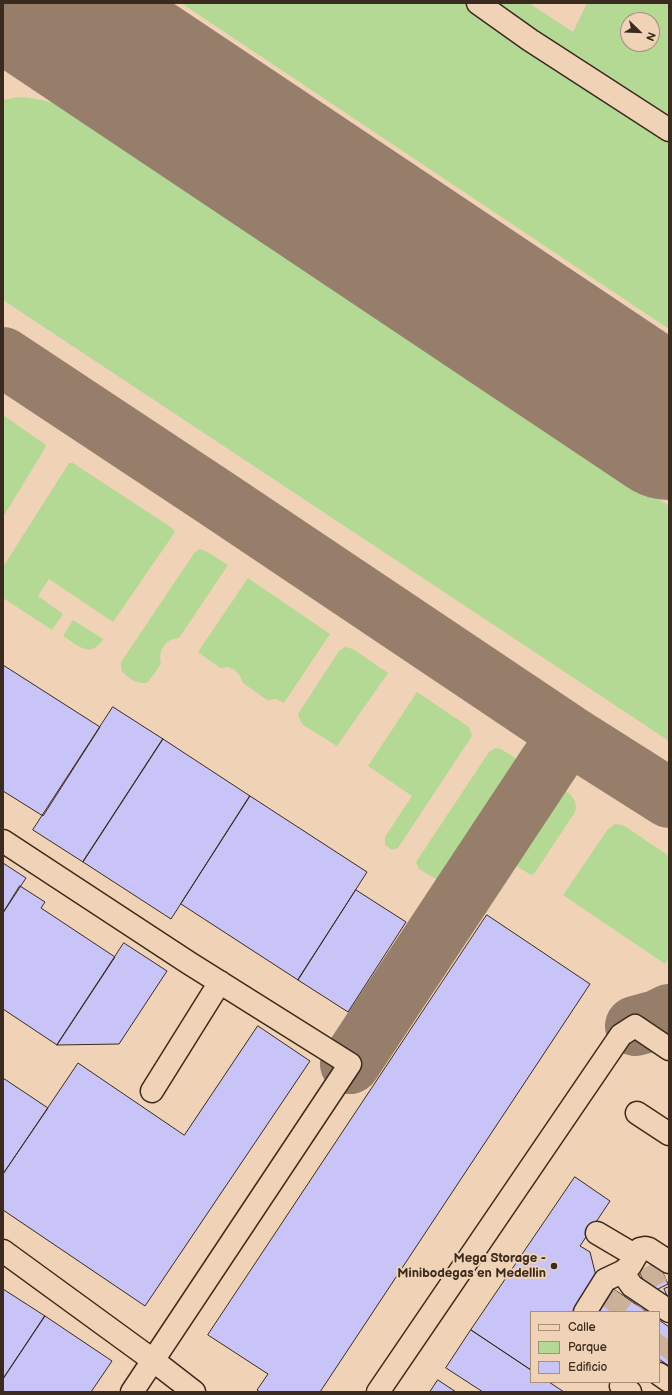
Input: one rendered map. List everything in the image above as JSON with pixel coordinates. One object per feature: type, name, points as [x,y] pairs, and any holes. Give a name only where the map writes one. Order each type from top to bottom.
[{"type":"lane","points":[[478,3],[530,40],[669,130]]},
{"type":"lane","points":[[3,841],[220,982],[350,1064],[132,1392]]},
{"type":"lane","points":[[152,1091],[220,982]]},
{"type":"lane","points":[[378,1392],[621,1035],[635,1026],[669,1048]]},
{"type":"lane","points":[[637,1112],[669,1134]]},
{"type":"lane","points":[[597,1233],[636,1256]]},
{"type":"lane","points":[[646,1276],[630,1266],[640,1249],[645,1248],[646,1276],[659,1305]]},
{"type":"lane","points":[[3,1251],[194,1392]]},
{"type":"lane","points":[[586,1311],[605,1280],[646,1276]]},
{"type":"lane","points":[[660,1375],[669,1381]]},
{"type":"green space","points":[[181,3],[529,3],[573,32],[587,3],[669,3],[669,329]]},
{"type":"green space","points":[[19,97],[52,102],[83,113],[669,506],[669,741],[3,300],[3,100]]},
{"type":"green space","points":[[3,415],[46,445],[3,517]]},
{"type":"green space","points":[[69,463],[73,463],[172,528],[175,532],[113,622],[49,579],[38,596],[63,614],[52,630],[3,598],[3,567]]},
{"type":"green space","points":[[200,549],[206,551],[228,565],[179,638],[166,643],[161,654],[161,664],[148,682],[142,683],[134,681],[124,674],[121,668],[121,662],[195,552]]},
{"type":"green space","points":[[248,578],[330,634],[284,703],[276,699],[267,700],[243,683],[235,670],[228,667],[220,668],[198,652]]},
{"type":"green space","points":[[73,620],[103,639],[93,649],[89,650],[84,649],[63,636]]},
{"type":"green space","points":[[345,647],[353,649],[388,673],[337,746],[303,725],[298,714],[339,651]]},
{"type":"green space","points":[[417,692],[469,727],[472,736],[398,848],[392,850],[385,845],[385,837],[412,796],[368,766]]},
{"type":"green space","points":[[495,748],[501,749],[526,765],[528,768],[528,775],[454,884],[448,886],[419,869],[416,862],[489,752]]},
{"type":"green space","points":[[554,786],[571,795],[576,803],[575,812],[534,874],[531,875],[516,866],[514,863],[512,841],[541,794],[545,789]]},
{"type":"green space","points":[[615,824],[623,825],[669,856],[669,957],[665,964],[563,895],[608,829]]},
{"type":"building","points":[[3,665],[100,727],[43,816],[3,791]]},
{"type":"building","points":[[113,707],[163,739],[83,862],[33,830]]},
{"type":"building","points":[[163,739],[250,796],[171,919],[83,862]]},
{"type":"building","points":[[250,796],[367,872],[298,980],[181,904]]},
{"type":"building","points":[[3,863],[26,878],[3,913]]},
{"type":"building","points":[[20,886],[45,902],[41,908],[115,957],[57,1045],[3,1009],[3,913]]},
{"type":"building","points":[[356,890],[406,922],[348,1012],[298,980]]},
{"type":"building","points":[[487,915],[590,984],[320,1392],[260,1392],[257,1390],[268,1374],[208,1335]]},
{"type":"building","points":[[124,943],[167,971],[119,1044],[57,1045]]},
{"type":"building","points":[[258,1026],[310,1061],[145,1306],[3,1210],[3,1174],[78,1063],[184,1135]]},
{"type":"building","points":[[3,1078],[48,1108],[3,1174]]},
{"type":"building","name":"Mega Storage - Minibodegas en Medellin","points":[[575,1177],[610,1201],[580,1246],[590,1252],[597,1280],[577,1311],[530,1311],[530,1369],[471,1330]]},
{"type":"building","points":[[659,1264],[668,1284],[650,1293],[640,1273]]},
{"type":"building","points":[[669,1287],[669,1300],[664,1289]]},
{"type":"building","points":[[612,1288],[646,1311],[597,1311]]},
{"type":"building","points":[[3,1289],[45,1316],[3,1379]]},
{"type":"building","points":[[45,1316],[112,1361],[91,1392],[3,1392],[3,1379]]},
{"type":"building","points":[[660,1321],[669,1327],[669,1366],[660,1360]]},
{"type":"building","points":[[471,1330],[530,1369],[530,1383],[550,1383],[564,1392],[483,1392],[446,1368]]},
{"type":"building","points":[[438,1380],[456,1392],[430,1392]]},
{"type":"taxiway","points":[[3,15],[14,9],[25,6],[36,6],[48,10]]},
{"type":"taxiway","points":[[3,357],[568,734],[669,798]]},
{"type":"taxiway","points":[[350,1064],[568,734]]},
{"type":"taxiway","points":[[635,1026],[657,1020],[669,1014]]},
{"type":"runway","points":[[38,3],[669,425]]},
{"type":"tunnel","points":[[644,1280],[662,1271]]},
{"type":"tunnel","points":[[612,1311],[623,1296]]},
{"type":"tunnel","points":[[660,1353],[669,1340]]},
{"type":"place","name":"Mega Storage - Minibodegas en Medellin","points":[[554,1266]]}]
